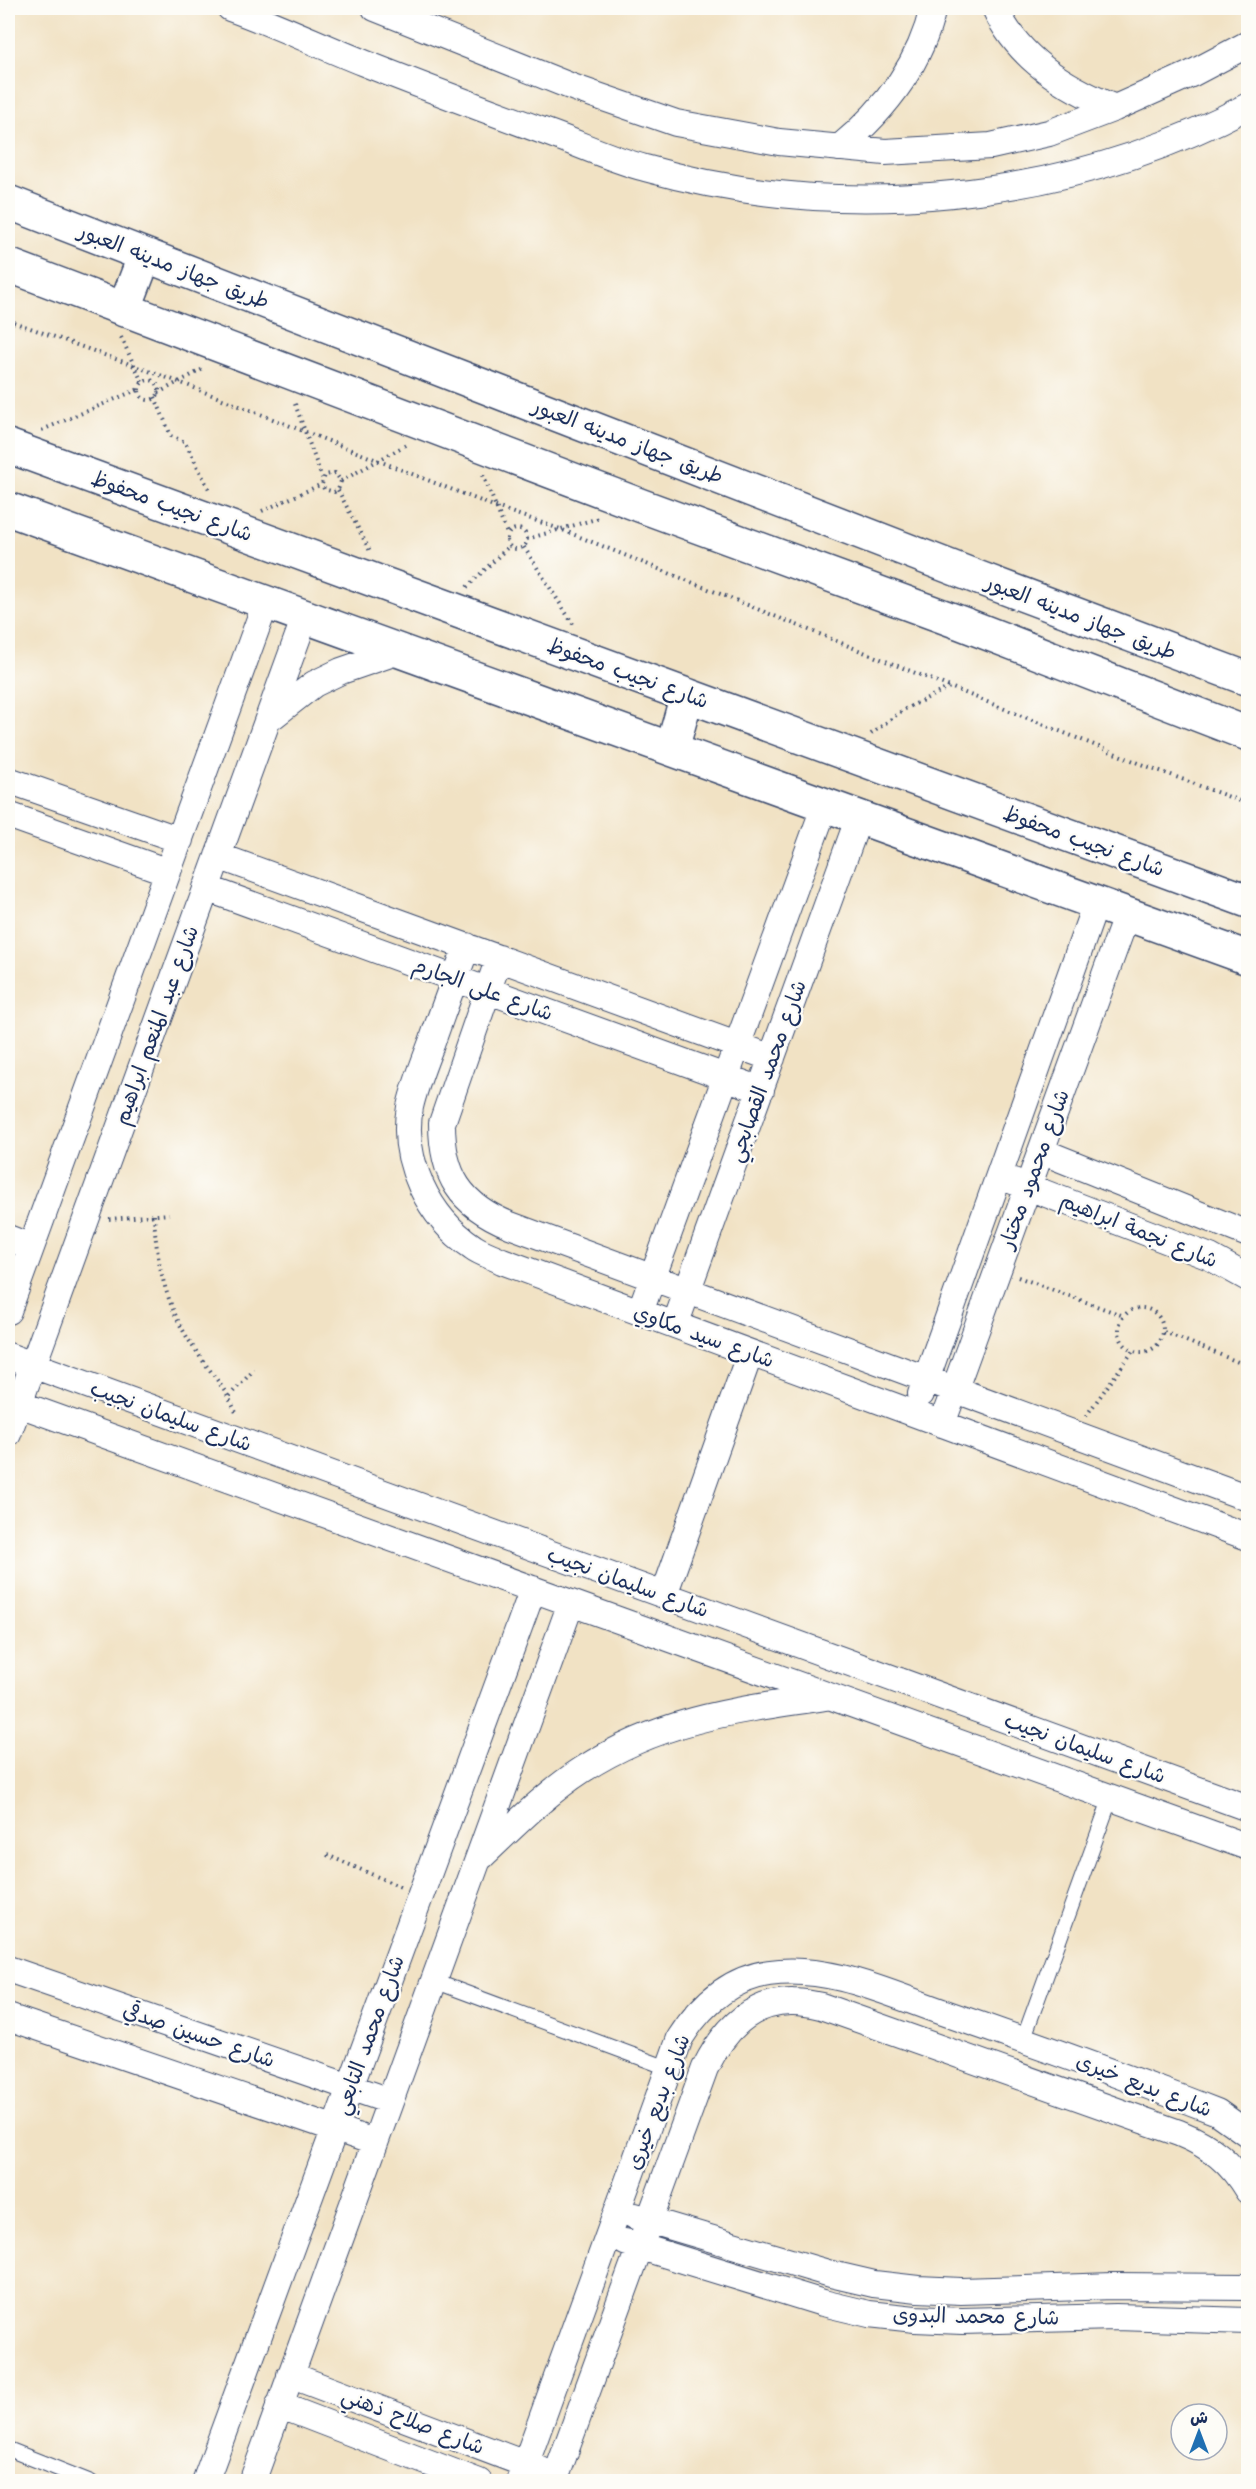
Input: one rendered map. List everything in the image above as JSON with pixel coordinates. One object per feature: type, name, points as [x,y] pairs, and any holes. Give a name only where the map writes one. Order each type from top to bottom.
[{"type":"main road","name":"طريق جهاز مدينه العبور","points":[[8,202],[979,578],[1246,677]]},
{"type":"main road","points":[[114,307],[145,255]]},
{"type":"main road","points":[[8,265],[470,441],[960,623],[1248,734]]},
{"type":"main road","name":"شارع نجيب محفوظ","points":[[8,446],[1248,901]]},
{"type":"main road","points":[[8,509],[1248,958]]},
{"type":"main road","points":[[960,623],[979,578]]},
{"type":"main road","points":[[672,749],[687,695]]},
{"type":"street","points":[[238,8],[365,63],[643,168],[711,184],[774,193],[850,199],[1008,187],[1111,163],[1216,123],[1248,106]]},
{"type":"street","points":[[375,8],[575,88],[676,123],[779,142],[885,152],[991,146],[1049,133],[1115,108],[1191,74],[1248,44]]},
{"type":"street","points":[[839,148],[864,128],[886,104],[904,78],[919,50],[933,8]]},
{"type":"street","points":[[994,8],[1020,46],[1048,73],[1080,93],[1115,108]]},
{"type":"street","name":"شارع عبد المنعم ابراهيم","points":[[8,1311],[19,1242],[168,872],[266,602]]},
{"type":"street","name":"شارع عبد المنعم ابراهيم","points":[[8,1434],[13,1402],[32,1365],[305,616]]},
{"type":"street","points":[[267,720],[314,684],[341,671],[399,651]]},
{"type":"street","points":[[8,780],[180,840]]},
{"type":"street","name":"شارع محمد القصابجي","points":[[640,1312],[825,805]]},
{"type":"street","points":[[8,815],[168,872]]},
{"type":"street","name":"شارع محمد القصابجي","points":[[675,1325],[859,817]]},
{"type":"street","name":"شارع على الجارم","points":[[218,856],[772,1058]]},
{"type":"street","name":"شارع على الجارم","points":[[206,888],[760,1090]]},
{"type":"street","name":"شارع محمود مختار","points":[[914,1414],[1096,903]]},
{"type":"street","name":"شارع محمود مختار","points":[[942,1424],[1127,914]]},
{"type":"street","name":"شارع سيد مكاوي","points":[[467,946],[418,1078],[410,1109],[409,1142],[416,1173],[429,1202],[448,1227],[473,1247],[502,1261],[1248,1538]]},
{"type":"street","name":"شارع سيد مكاوي","points":[[499,958],[442,1123],[442,1149],[450,1174],[460,1191],[474,1206],[491,1217],[1248,1498]]},
{"type":"street","name":"شارع نجمة ابراهيم","points":[[1041,1151],[1248,1234]]},
{"type":"street","name":"شارع نجمة ابراهيم","points":[[999,1176],[1210,1257],[1248,1278]]},
{"type":"street","points":[[664,1595],[750,1353]]},
{"type":"street","name":"شارع سليمان نجيب","points":[[8,1356],[1248,1808]]},
{"type":"street","points":[[852,1391],[864,1356]]},
{"type":"street","name":"شارع سليمان نجيب","points":[[13,1402],[1248,1847]]},
{"type":"street","points":[[1008,1448],[1018,1414]]},
{"type":"street","points":[[1102,1483],[1114,1449]]},
{"type":"street","name":"شارع محمد التابعي","points":[[205,2481],[421,1896],[521,1585],[523,1544]]},
{"type":"street","name":"شارع محمد التابعي","points":[[252,2481],[571,1603]]},
{"type":"street","points":[[477,1861],[542,1800],[582,1770],[626,1745],[672,1726],[721,1712],[830,1696]]},
{"type":"street","name":"شارع حسين صدقي","points":[[8,1969],[390,2101]]},
{"type":"street","name":"شارع بديع خيرى","points":[[522,2473],[680,2038],[693,2018],[714,1997],[739,1982],[767,1973],[797,1971],[856,1983],[1023,2040],[1217,2112],[1248,2134]]},
{"type":"street","name":"شارع بديع خيرى","points":[[560,2480],[649,2220],[705,2068],[719,2041],[738,2020],[764,2007],[793,2001],[849,2014],[1201,2142],[1221,2155],[1237,2172],[1248,2191]]},
{"type":"street","points":[[8,2017],[374,2142]]},
{"type":"street","name":"شارع محمد البدوى","points":[[617,2211],[831,2274],[874,2284],[962,2291],[1113,2286],[1248,2288]]},
{"type":"street","name":"شارع محمد البدوى","points":[[608,2236],[823,2303],[892,2317],[962,2321],[1116,2317],[1248,2321]]},
{"type":"street","name":"شارع صلاح ذهني","points":[[290,2374],[522,2473],[560,2480]]},
{"type":"street","name":"شارع صلاح ذهني","points":[[279,2405],[479,2481]]},
{"type":"lane","points":[[1023,2040],[1111,1797]]},
{"type":"lane","points":[[434,1981],[668,2068]]},
{"type":"lane","points":[[8,2449],[91,2481]]},
{"type":"path","points":[[40,431],[139,390],[142,382],[114,307]]},
{"type":"path","points":[[8,321],[179,382],[560,530],[1139,763],[1248,804]]},
{"type":"path","points":[[139,390],[143,398],[151,399],[236,352]]},
{"type":"path","points":[[283,370],[322,482],[328,492],[338,490]]},
{"type":"path","points":[[142,382],[152,380],[159,388],[157,395],[171,436],[184,442],[229,526],[322,482],[330,472],[335,473],[341,480]]},
{"type":"path","points":[[387,585],[338,490],[341,480],[436,428]]},
{"type":"path","points":[[470,441],[510,545],[514,548],[524,546],[528,539],[601,518]]},
{"type":"path","points":[[508,536],[514,529],[519,529],[526,534],[528,539]]},
{"type":"path","points":[[447,607],[510,545]]},
{"type":"path","points":[[524,546],[597,662]]},
{"type":"path","points":[[846,753],[903,710],[950,687]]},
{"type":"path","points":[[84,1221],[170,1214]]},
{"type":"path","points":[[154,1215],[158,1261],[171,1305],[190,1342],[229,1396],[238,1418],[243,1442]]},
{"type":"path","points":[[998,1271],[1124,1316]]},
{"type":"path","points":[[1145,1308],[1155,1312],[1162,1321],[1164,1332],[1158,1345],[1146,1352],[1133,1351],[1122,1342],[1119,1328],[1124,1316],[1134,1309],[1145,1308]]},
{"type":"path","points":[[1164,1332],[1248,1366]]},
{"type":"path","points":[[1073,1434],[1133,1351]]},
{"type":"path","points":[[229,1396],[254,1370]]},
{"type":"path","points":[[327,1855],[421,1896]]}]
